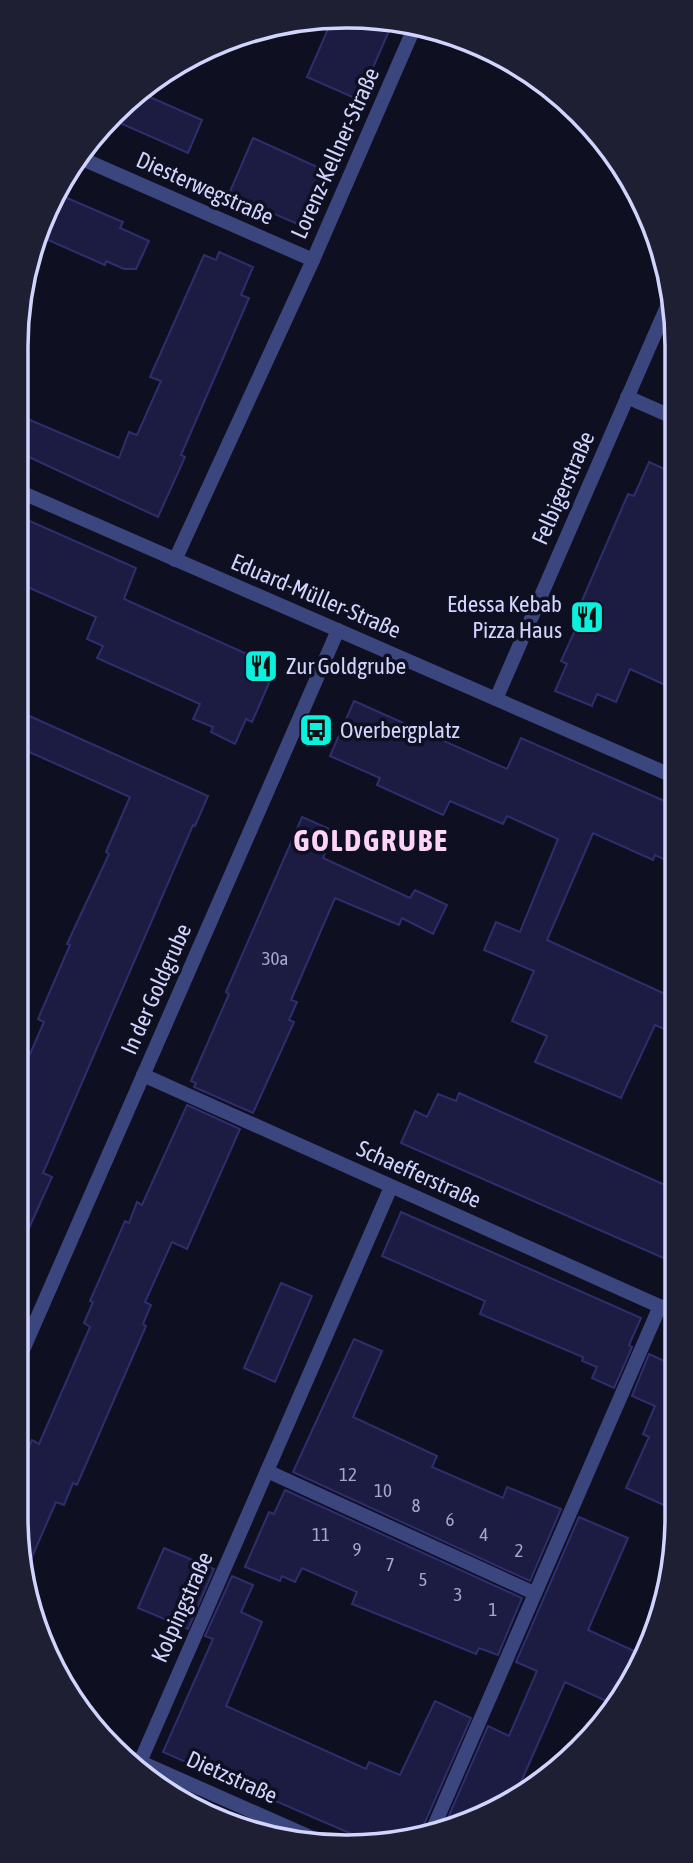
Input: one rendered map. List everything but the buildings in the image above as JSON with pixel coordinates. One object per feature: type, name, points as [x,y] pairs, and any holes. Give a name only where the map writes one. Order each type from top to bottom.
[{"type":"street","name":"Lorenz-Kellner-Straße","points":[[313,260],[411,35]]},
{"type":"street","name":"Diesterwegstraße","points":[[88,161],[313,260]]},
{"type":"street","points":[[175,560],[313,260]]},
{"type":"street","name":"Felbigerstraße","points":[[496,699],[663,315]]},
{"type":"street","points":[[627,397],[665,414]]},
{"type":"street","name":"Eduard-Müller-Straße","points":[[28,495],[665,771]]},
{"type":"street","name":"In der Goldgrube","points":[[28,1339],[338,630]]},
{"type":"street","name":"Schaefferstraße","points":[[143,1075],[665,1308]]},
{"type":"street","name":"Kolpingstraße","points":[[140,1759],[391,1187]]},
{"type":"street","points":[[436,1822],[660,1306]]},
{"type":"street","points":[[267,1471],[534,1593]]},
{"type":"street","name":"Dietzstraße","points":[[150,1767],[296,1831]]},
{"type":"place","name":"Edessa Kebab Pizza Haus","points":[[587,617]]},
{"type":"place","name":"Zur Goldgrube","points":[[261,666]]},
{"type":"place","name":"Overbergplatz","points":[[316,730]]},
{"type":"district","name":"GOLDGRUBE","points":[[371,841]]}]
